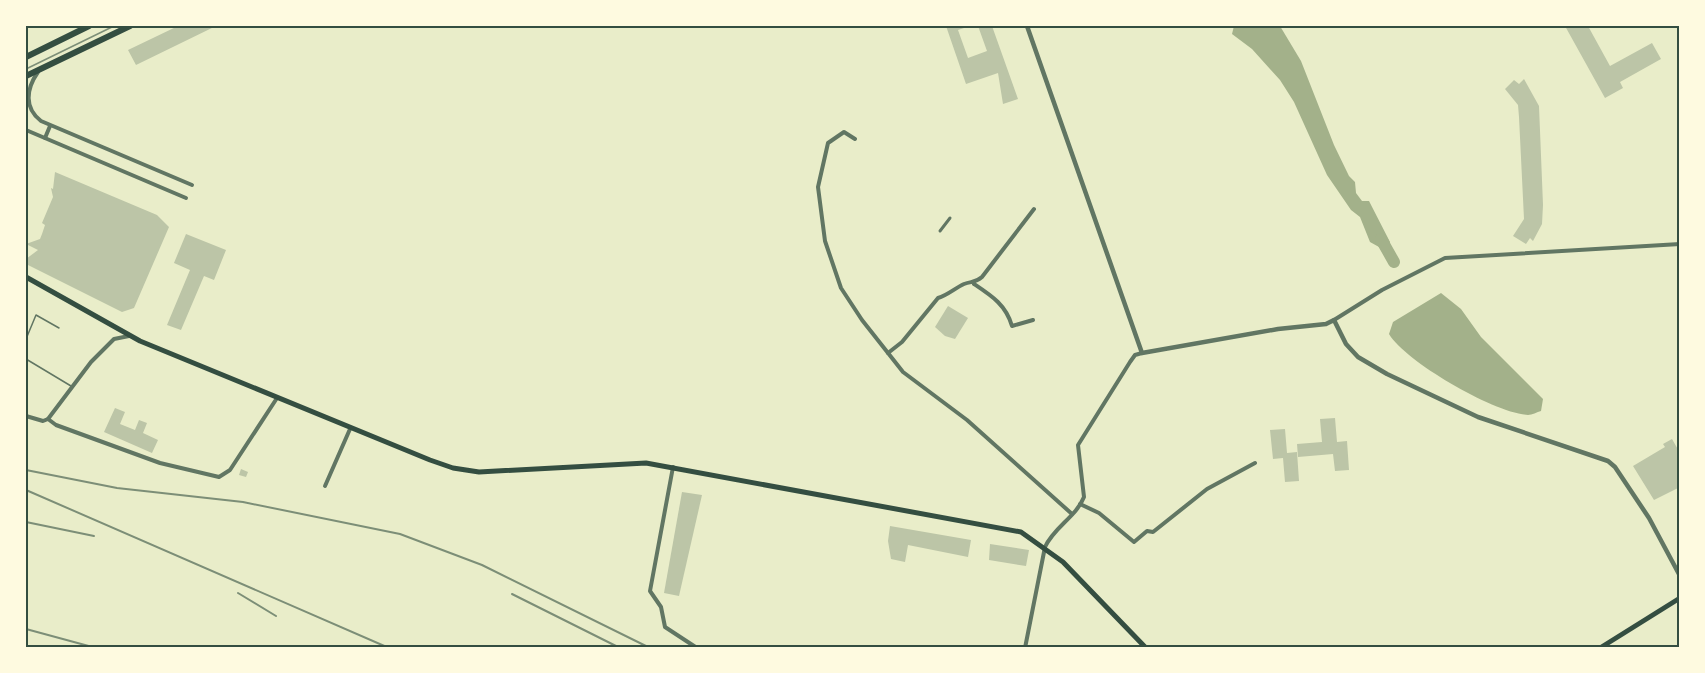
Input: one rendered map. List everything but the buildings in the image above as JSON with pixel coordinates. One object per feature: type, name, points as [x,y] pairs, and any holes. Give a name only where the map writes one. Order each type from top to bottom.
[{"type":"main road","points":[[26,57],[89,26]]},
{"type":"main road","points":[[26,76],[130,26]]},
{"type":"main road","points":[[26,277],[129,336],[350,429],[453,468],[479,472],[627,462],[673,466],[1021,532],[1045,547],[1146,648]]},
{"type":"main road","points":[[1600,648],[1680,598]]},
{"type":"street","points":[[1027,26],[1142,353]]},
{"type":"street","points":[[40,69],[30,88],[28,106],[35,117],[50,126],[192,185]]},
{"type":"street","points":[[45,138],[50,126]]},
{"type":"street","points":[[26,130],[186,198]]},
{"type":"street","points":[[855,139],[844,132],[828,144],[818,187],[823,228],[842,288],[903,372],[967,420],[1072,514]]},
{"type":"street","points":[[888,353],[902,342],[938,298],[947,296],[962,285],[974,284],[982,277],[1034,209]]},
{"type":"street","points":[[940,231],[950,218]]},
{"type":"street","points":[[1025,648],[1045,547],[1080,504],[1084,493],[1078,445],[1135,355],[1278,329],[1326,324],[1445,258],[1680,244]]},
{"type":"street","points":[[974,284],[994,297],[1008,311],[1012,327],[1033,320]]},
{"type":"street","points":[[1334,320],[1346,344],[1358,357],[1387,374],[1478,417],[1608,461],[1615,467],[1649,518],[1680,576]]},
{"type":"street","points":[[26,416],[43,421],[48,419],[72,386],[114,339],[129,336]]},
{"type":"street","points":[[48,419],[56,425],[160,462],[214,477],[223,476],[230,470],[277,398]]},
{"type":"street","points":[[325,486],[350,429]]},
{"type":"street","points":[[1080,504],[1099,513],[1134,543],[1147,531],[1153,532],[1206,489],[1255,463]]},
{"type":"street","points":[[673,466],[650,591],[661,607],[665,627],[697,648]]},
{"type":"lane","points":[[26,339],[36,315],[59,328]]},
{"type":"lane","points":[[26,359],[72,386]]},
{"type":"shaded area","points":[[1234,26],[1280,26],[1301,61],[1334,145],[1349,176],[1355,182],[1356,193],[1362,201],[1369,201],[1390,242],[1388,252],[1370,242],[1360,217],[1351,210],[1327,175],[1294,102],[1280,80],[1252,49],[1232,34]]},
{"type":"shaded area","points":[[1441,293],[1461,309],[1481,337],[1543,399],[1541,411],[1531,415],[1513,412],[1474,396],[1431,371],[1398,345],[1389,334],[1393,322]]},
{"type":"waterway","points":[[1381,239],[1394,262]]},
{"type":"tram line","points":[[26,69],[114,26]]},
{"type":"railway","points":[[26,470],[117,488],[243,502],[400,534],[482,565],[650,648]]},
{"type":"railway","points":[[26,490],[389,648]]},
{"type":"railway","points":[[26,522],[94,536]]},
{"type":"railway","points":[[238,593],[276,616]]},
{"type":"railway","points":[[512,594],[620,648]]},
{"type":"railway","points":[[26,629],[96,648]]}]
